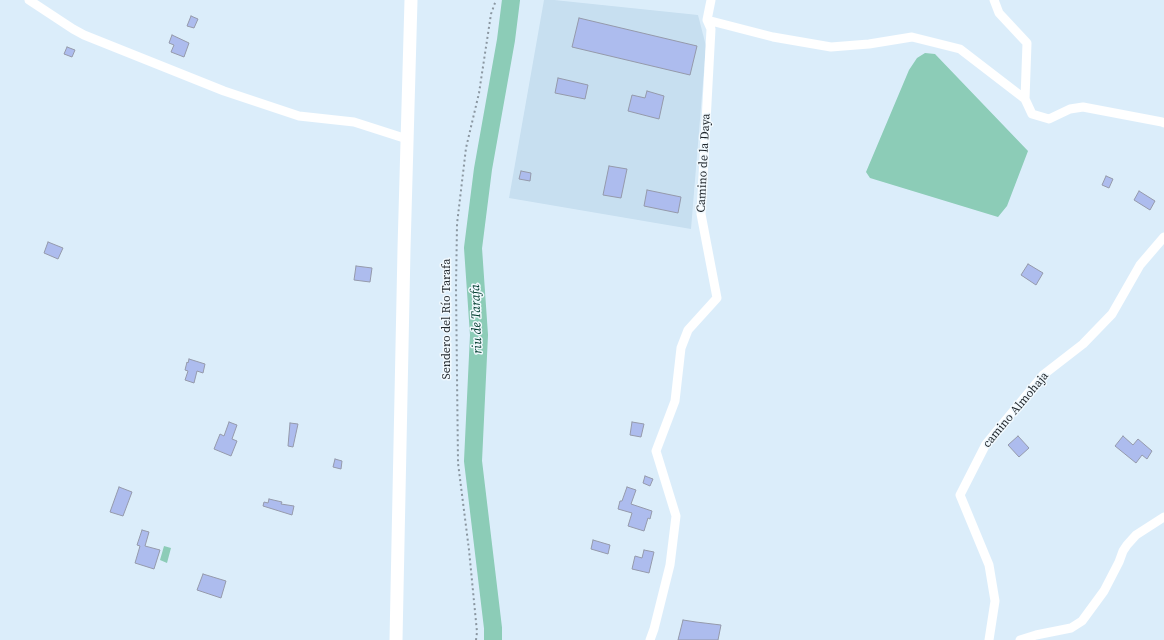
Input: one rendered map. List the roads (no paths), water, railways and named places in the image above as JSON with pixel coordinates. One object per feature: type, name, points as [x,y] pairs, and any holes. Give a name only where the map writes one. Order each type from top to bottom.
[{"type":"main road","points":[[396,640],[411,0]]},
{"type":"street","points":[[29,0],[84,35],[224,91],[299,116],[354,122],[407,139]]},
{"type":"street","name":"Camino de la Daya","points":[[650,640],[654,630],[670,565],[676,516],[656,451],[675,401],[681,348],[688,330],[717,298],[701,214],[711,29],[707,20],[711,0]]},
{"type":"street","points":[[994,0],[999,13],[1027,43],[1025,99],[1032,114],[1049,119],[1070,109],[1083,107],[1164,123]]},
{"type":"street","points":[[707,20],[773,37],[831,46],[869,44],[912,37],[960,49],[1025,99]]},
{"type":"street","name":"camino Almohaja","points":[[989,640],[995,601],[989,565],[960,495],[986,444],[1043,374],[1083,344],[1112,314],[1140,265],[1164,237]]},
{"type":"street","points":[[1020,640],[1036,635],[1071,628],[1082,621],[1104,591],[1127,544],[1136,535],[1164,518]]},
{"type":"waterway","name":"riu de Tarafa","points":[[493,640],[493,628],[473,461],[479,335],[473,248],[483,169],[506,40],[511,0]]}]
